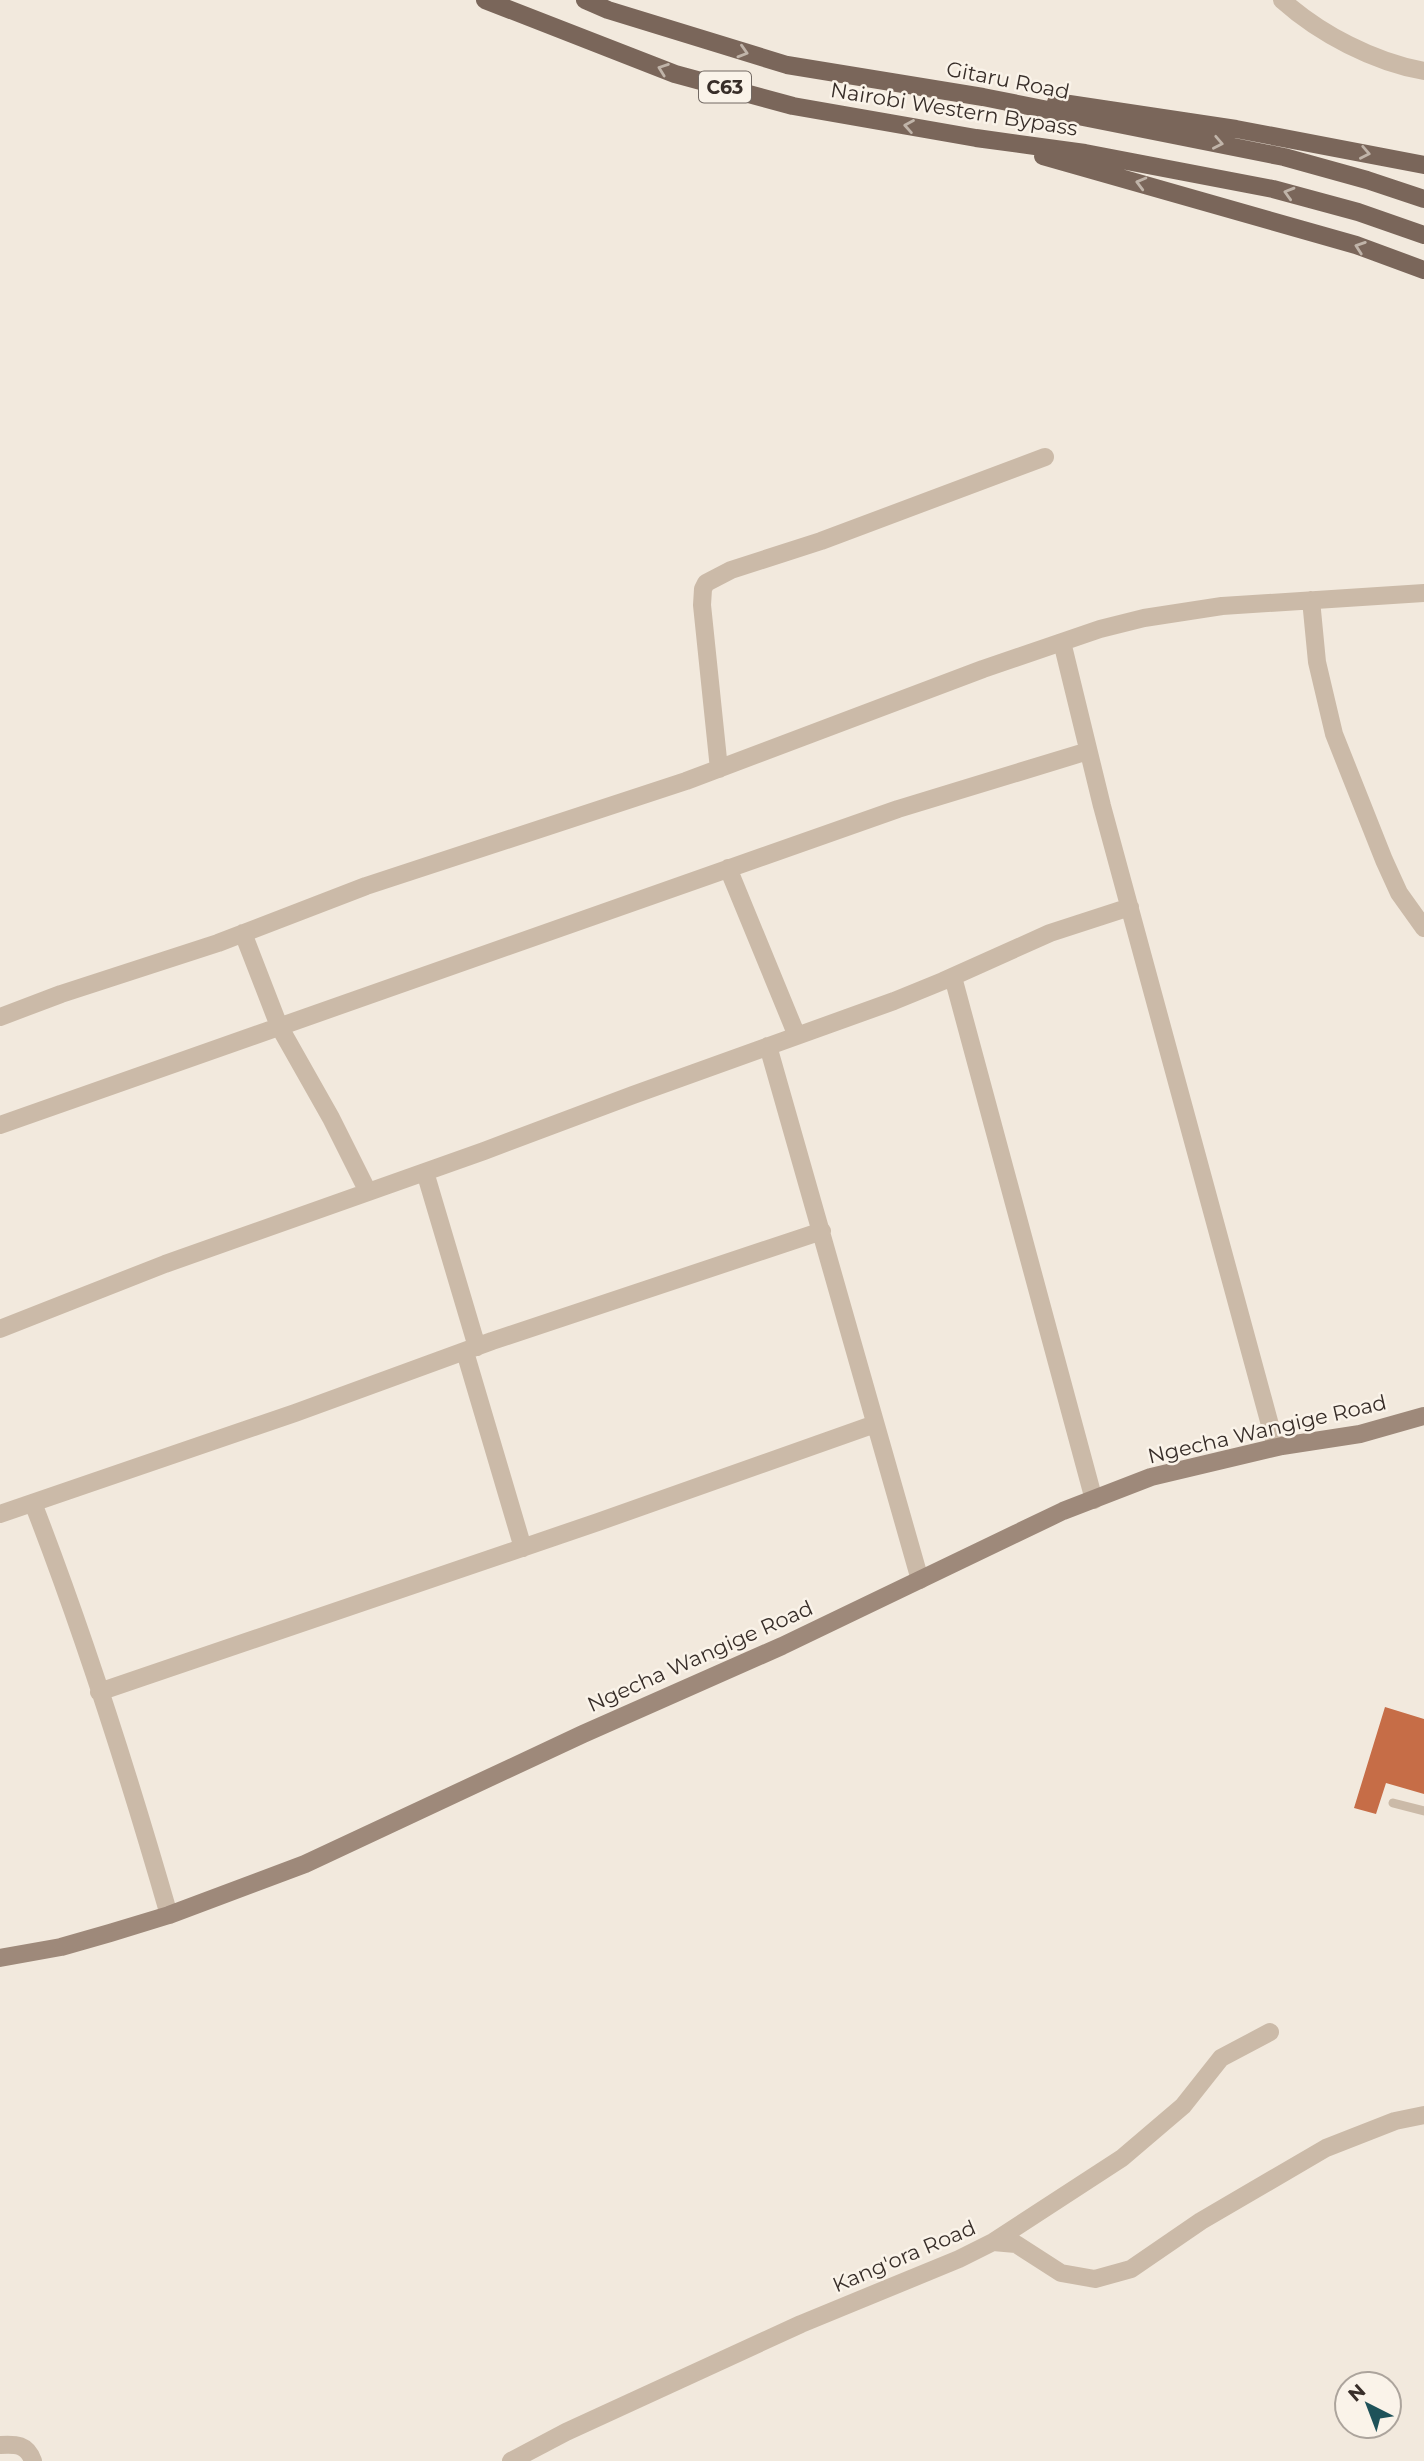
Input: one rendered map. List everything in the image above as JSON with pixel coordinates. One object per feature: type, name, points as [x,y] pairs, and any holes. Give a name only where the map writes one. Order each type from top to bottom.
[{"type":"main road","name":"Nairobi Western Bypass","points":[[485,0],[688,77],[793,106],[976,138],[1098,155],[1273,189],[1358,212],[1424,235]]},
{"type":"main road","name":"Gitaru Road","points":[[585,0],[608,10],[786,65],[983,97],[1284,157],[1367,180],[1424,200]]},
{"type":"main road","name":"C63","points":[[983,97],[992,95],[1091,105],[1424,165]]},
{"type":"main road","name":"C63","points":[[976,138],[1343,242],[1424,270]]},
{"type":"street","points":[[1282,0],[1328,34],[1403,67],[1424,71]]},
{"type":"street","points":[[719,769],[702,605],[706,583],[731,570],[821,541],[1045,457]]},
{"type":"street","points":[[0,1017],[243,933],[366,886],[719,769],[983,669],[1100,628],[1144,618],[1222,607],[1424,593]]},
{"type":"street","points":[[1311,600],[1317,662],[1334,734],[1399,893],[1424,928]]},
{"type":"street","points":[[1062,642],[1088,751],[1276,1447]]},
{"type":"street","points":[[0,1125],[910,805],[1088,751]]},
{"type":"street","points":[[728,868],[797,1036]]},
{"type":"street","points":[[0,1329],[165,1264],[894,1001],[1050,933],[1130,907]]},
{"type":"street","points":[[243,933],[279,1026],[331,1118],[368,1192]]},
{"type":"street","points":[[953,976],[1094,1500]]},
{"type":"street","points":[[768,1046],[920,1580]]},
{"type":"street","points":[[425,1172],[523,1548]]},
{"type":"street","points":[[0,1514],[295,1413],[471,1349],[822,1231]]},
{"type":"street","name":"Ngecha Wangige Road","points":[[0,1958],[61,1947],[169,1915],[305,1864],[583,1734],[782,1646],[1063,1511],[1176,1470],[1276,1447],[1360,1434],[1424,1416]]},
{"type":"street","points":[[99,1692],[523,1548],[875,1424]]},
{"type":"street","points":[[33,1503],[51,1549],[141,1818],[169,1915]]},
{"type":"street","points":[[993,2242],[1122,2158],[1183,2106],[1221,2058],[1270,2032]]},
{"type":"street","name":"Kang'ora Road","points":[[511,2461],[566,2431],[801,2324],[959,2259],[993,2242],[1016,2244],[1061,2273],[1095,2279],[1131,2269],[1202,2221],[1326,2148],[1395,2121],[1424,2115]]},
{"type":"street","points":[[0,2445],[17,2444],[25,2447],[33,2461]]},
{"type":"lane","points":[[1393,1803],[1424,1811]]},
{"type":"building","points":[[1385,1707],[1424,1719],[1424,1794],[1386,1783],[1376,1814],[1354,1808]]}]
